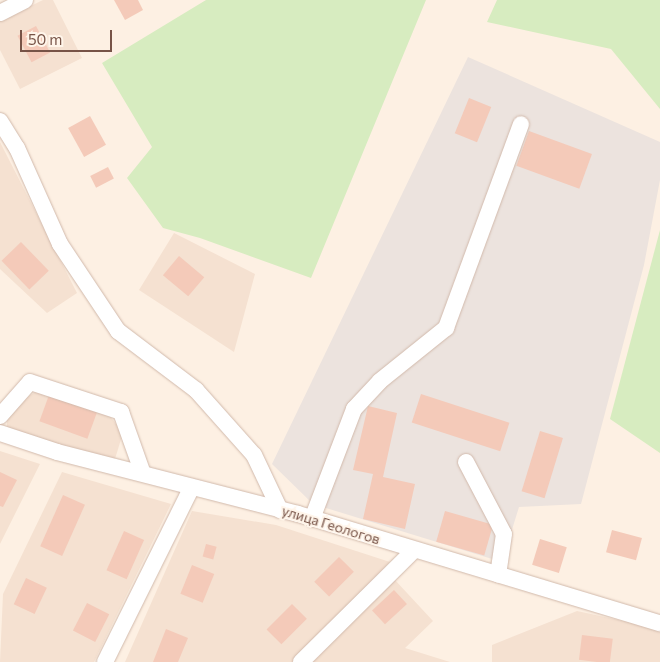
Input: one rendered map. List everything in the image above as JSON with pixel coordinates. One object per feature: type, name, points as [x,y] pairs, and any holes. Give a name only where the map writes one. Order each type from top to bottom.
[{"type":"street","points":[[0,12],[25,0]]},
{"type":"street","points":[[0,121],[17,148],[60,244],[118,331],[196,390],[254,455],[280,510]]},
{"type":"street","points":[[312,519],[354,409],[380,381],[446,328],[521,124]]},
{"type":"street","points":[[0,416],[30,382],[121,412],[142,471]]},
{"type":"street","name":"улица Геологов","points":[[0,433],[57,452],[142,471],[192,487],[312,519],[413,551],[660,623]]},
{"type":"street","points":[[466,462],[504,534],[498,575]]},
{"type":"street","points":[[105,662],[192,487]]},
{"type":"street","points":[[301,662],[413,551]]},
{"type":"shaded area","points":[[43,0],[53,0],[82,58],[20,89],[0,50],[0,21]]},
{"type":"shaded area","points":[[468,57],[660,142],[660,180],[644,265],[581,504],[519,507],[502,562],[313,504],[272,464]]},
{"type":"shaded area","points":[[0,142],[77,293],[47,313],[0,269]]},
{"type":"shaded area","points":[[174,233],[255,274],[234,352],[139,290]]},
{"type":"shaded area","points":[[39,390],[106,411],[123,433],[114,462],[7,430],[7,409]]},
{"type":"shaded area","points":[[0,451],[40,464],[0,544]]},
{"type":"shaded area","points":[[62,472],[171,504],[94,662],[0,662],[3,594]]},
{"type":"shaded area","points":[[192,511],[276,525],[390,562],[292,662],[125,662]]},
{"type":"shaded area","points":[[395,580],[433,621],[405,648],[450,662],[313,662]]},
{"type":"shaded area","points":[[577,611],[660,629],[660,662],[492,662],[492,645]]},
{"type":"green space","points":[[206,0],[426,0],[311,278],[200,238],[163,228],[127,178],[152,147],[102,63]]},
{"type":"green space","points":[[497,0],[660,0],[660,109],[611,49],[487,22]]},
{"type":"green space","points":[[660,230],[660,453],[610,419]]},
{"type":"building","points":[[114,0],[138,0],[143,10],[125,20]]},
{"type":"building","points":[[36,26],[50,52],[32,62],[17,36]]},
{"type":"building","points":[[469,98],[491,107],[477,142],[455,133]]},
{"type":"building","points":[[90,116],[106,145],[84,157],[68,128]]},
{"type":"building","points":[[529,131],[592,154],[579,189],[516,166]]},
{"type":"building","points":[[108,167],[114,179],[96,188],[90,176]]},
{"type":"building","points":[[21,242],[49,271],[29,290],[2,261]]},
{"type":"building","points":[[179,256],[204,277],[188,296],[163,275]]},
{"type":"building","points":[[421,394],[509,423],[500,451],[412,423]]},
{"type":"building","points":[[49,395],[97,412],[87,439],[39,421]]},
{"type":"building","points":[[368,406],[397,413],[383,477],[415,484],[405,529],[363,519],[373,474],[353,470]]},
{"type":"building","points":[[540,431],[563,438],[545,498],[522,491]]},
{"type":"building","points":[[0,472],[17,480],[3,507],[0,506]]},
{"type":"building","points":[[63,495],[85,505],[62,556],[40,546]]},
{"type":"building","points":[[445,511],[493,525],[484,556],[436,542]]},
{"type":"building","points":[[612,530],[642,538],[636,560],[606,552]]},
{"type":"building","points":[[124,531],[144,540],[127,579],[107,570]]},
{"type":"building","points":[[540,539],[567,547],[559,573],[532,565]]},
{"type":"building","points":[[206,544],[217,547],[213,559],[203,557]]},
{"type":"building","points":[[339,557],[354,572],[329,597],[314,582]]},
{"type":"building","points":[[192,565],[214,574],[203,603],[180,594]]},
{"type":"building","points":[[26,578],[47,588],[35,614],[14,604]]},
{"type":"building","points":[[394,590],[407,604],[385,624],[372,610]]},
{"type":"building","points":[[87,603],[109,614],[95,642],[73,631]]},
{"type":"building","points":[[292,604],[307,619],[281,644],[267,629]]},
{"type":"building","points":[[166,629],[188,638],[178,662],[153,662]]},
{"type":"building","points":[[582,635],[613,639],[610,662],[579,660]]}]
